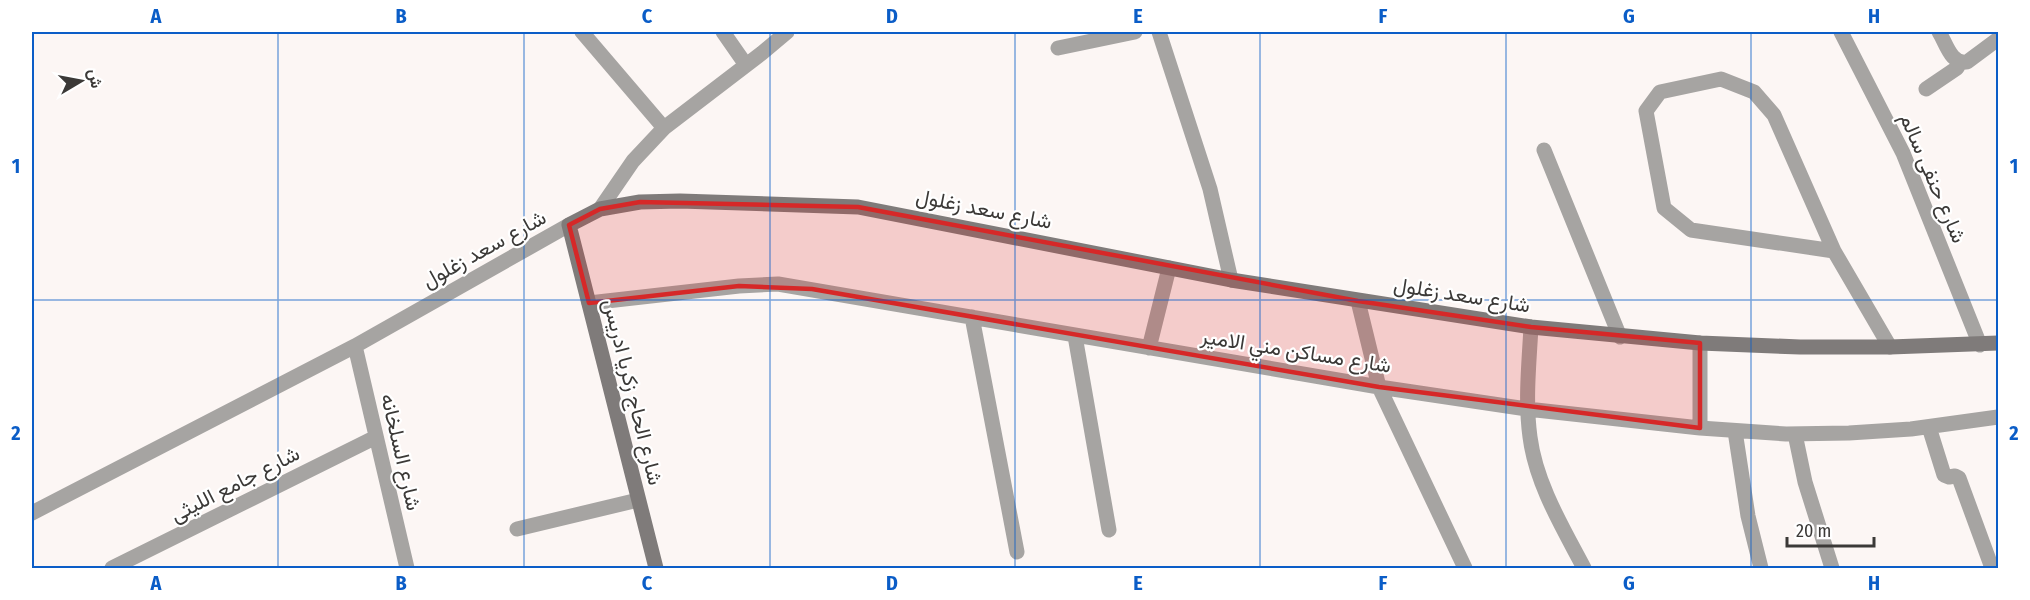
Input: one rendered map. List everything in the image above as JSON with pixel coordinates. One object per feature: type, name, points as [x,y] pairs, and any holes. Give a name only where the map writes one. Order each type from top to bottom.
[{"type":"street","points":[[582,32],[664,128]]},
{"type":"street","points":[[723,32],[746,64]]},
{"type":"street","points":[[600,209],[633,161],[664,128],[787,32]]},
{"type":"street","points":[[1058,48],[1135,32]]},
{"type":"street","points":[[1159,32],[1210,189],[1231,280]]},
{"type":"street","name":"شارع حنفى سالم","points":[[1841,32],[1903,153],[1980,345]]},
{"type":"street","points":[[1939,32],[1955,60],[1960,63],[1966,62],[1998,39]]},
{"type":"street","points":[[1926,88],[1957,68],[1960,63]]},
{"type":"street","points":[[1834,251],[1691,230],[1664,208],[1646,111],[1660,92],[1721,79],[1754,92],[1774,115],[1834,251],[1890,347]]},
{"type":"street","points":[[1544,150],[1620,337]]},
{"type":"street","name":"شارع سعد زغلول","points":[[32,513],[355,346],[600,209],[640,202],[680,201],[858,207],[1231,280],[1531,327],[1620,337],[1800,347],[1890,347],[1998,343]]},
{"type":"street","name":"شارع الحاج زكريا ادريس","points":[[569,225],[656,568]]},
{"type":"street","points":[[1149,348],[1169,268]]},
{"type":"street","name":"شارع مساكن مني الامير","points":[[589,303],[738,286],[777,284],[1378,387],[1527,409],[1735,431],[1795,434],[1849,433],[1929,427],[1998,417]]},
{"type":"street","points":[[1358,301],[1378,387],[1465,568]]},
{"type":"street","points":[[972,317],[1017,552]]},
{"type":"street","points":[[1531,327],[1527,409],[1530,440],[1538,470],[1550,500],[1584,568]]},
{"type":"street","points":[[1075,336],[1109,530]]},
{"type":"street","points":[[1700,343],[1700,428]]},
{"type":"street","name":"شارع السلخانه","points":[[355,346],[407,568]]},
{"type":"street","points":[[1929,427],[1944,475],[1956,476],[1960,480],[1992,568]]},
{"type":"street","points":[[1735,431],[1748,516],[1761,568]]},
{"type":"street","points":[[1795,434],[1805,482],[1832,568]]},
{"type":"street","name":"شارع جامع الليثى","points":[[112,568],[376,437]]},
{"type":"street","points":[[517,529],[638,500]]},
{"type":"highlighted area","points":[[640,202],[858,207],[1358,301],[1531,327],[1700,343],[1700,428],[1379,387],[812,289],[739,286],[589,303],[569,225],[600,209]]}]
